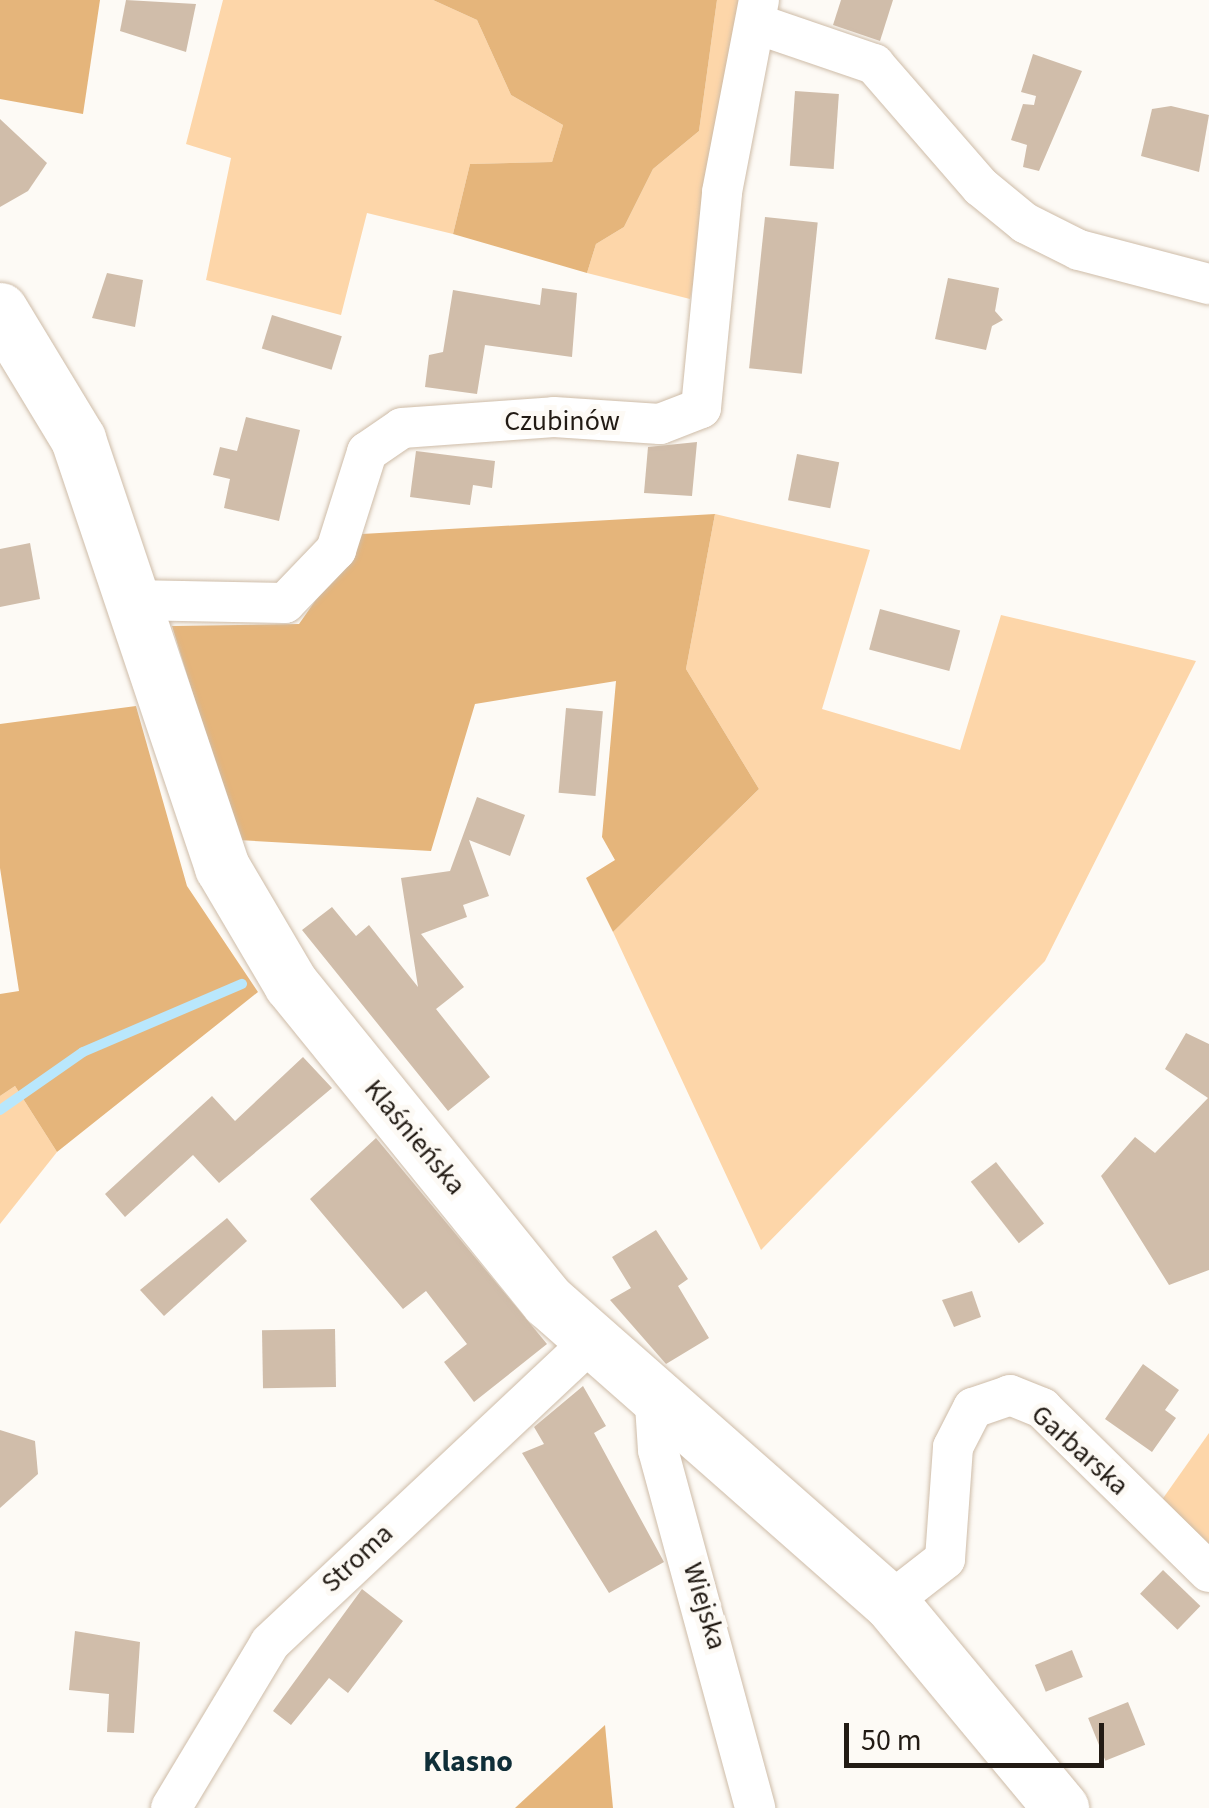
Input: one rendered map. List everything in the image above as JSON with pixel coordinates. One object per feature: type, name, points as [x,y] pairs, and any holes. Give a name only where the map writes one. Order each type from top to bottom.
[{"type":"street","name":"Czubinów","points":[[132,600],[285,603],[336,550],[367,452],[402,428],[554,418],[660,424],[702,408],[722,192],[758,12],[874,64],[981,187],[1025,223],[1080,250],[1209,284]]},
{"type":"street","name":"Klaśnieńska","points":[[0,310],[78,439],[222,867],[291,984],[588,1344],[890,1602],[1062,1808]]},
{"type":"street","name":"Stroma","points":[[171,1808],[270,1643],[588,1344]]},
{"type":"street","name":"Garbarska","points":[[890,1602],[946,1559],[953,1447],[973,1408],[1010,1395],[1042,1408],[1209,1572]]},
{"type":"street","name":"Wiejska","points":[[655,1405],[658,1450],[755,1808]]},
{"type":"shaded area","points":[[0,0],[100,0],[83,114],[0,99]]},
{"type":"shaded area","points":[[223,0],[433,0],[477,20],[511,95],[563,125],[552,162],[470,164],[453,234],[367,213],[341,315],[206,280],[231,158],[186,144]]},
{"type":"shaded area","points":[[433,0],[717,0],[699,131],[653,169],[624,227],[596,244],[587,273],[453,234],[470,164],[552,162],[563,125],[511,95],[477,20]]},
{"type":"shaded area","points":[[717,0],[750,0],[690,299],[587,273],[596,244],[624,227],[653,169],[699,131]]},
{"type":"shaded area","points":[[715,514],[870,550],[822,709],[960,750],[1001,615],[1196,661],[1045,961],[761,1250],[613,932],[759,789],[686,669]]},
{"type":"shaded area","points":[[715,514],[686,669],[759,789],[613,932],[586,878],[615,860],[602,837],[616,681],[475,704],[431,851],[238,840],[172,626],[299,624],[362,534]]},
{"type":"shaded area","points":[[136,706],[187,886],[258,992],[57,1152],[15,1086],[0,1096],[0,994],[19,991],[0,868],[0,724]]},
{"type":"shaded area","points":[[15,1086],[57,1152],[0,1224],[0,1096]]},
{"type":"shaded area","points":[[1209,1433],[1209,1556],[1159,1504]]},
{"type":"shaded area","points":[[605,1725],[613,1808],[515,1808]]},
{"type":"building","points":[[126,0],[196,4],[186,52],[120,31]]},
{"type":"building","points":[[841,0],[893,0],[880,41],[833,25]]},
{"type":"building","points":[[1033,54],[1082,71],[1039,171],[1023,167],[1027,145],[1011,140],[1023,104],[1034,105],[1036,96],[1021,92]]},
{"type":"building","points":[[795,91],[839,94],[834,169],[790,166]]},
{"type":"building","points":[[1171,106],[1209,115],[1199,172],[1141,156],[1152,109]]},
{"type":"building","points":[[0,119],[47,163],[28,191],[0,207]]},
{"type":"building","points":[[765,217],[818,223],[802,374],[749,368]]},
{"type":"building","points":[[107,273],[143,280],[135,327],[92,318]]},
{"type":"building","points":[[948,278],[999,288],[995,311],[1003,320],[992,326],[986,350],[935,339]]},
{"type":"building","points":[[542,288],[577,293],[572,357],[485,345],[477,394],[425,387],[429,355],[443,352],[453,290],[540,305]]},
{"type":"building","points":[[272,315],[342,336],[332,370],[262,348]]},
{"type":"building","points":[[246,417],[300,430],[279,521],[224,508],[230,479],[213,475],[220,447],[237,451]]},
{"type":"building","points":[[697,442],[692,496],[644,493],[648,447]]},
{"type":"building","points":[[416,451],[495,461],[492,488],[473,485],[470,505],[410,497]]},
{"type":"building","points":[[797,454],[839,462],[830,508],[788,500]]},
{"type":"building","points":[[30,543],[40,599],[0,607],[0,549]]},
{"type":"building","points":[[880,609],[960,630],[949,671],[869,650]]},
{"type":"building","points":[[566,708],[603,711],[595,796],[559,793]]},
{"type":"building","points":[[477,797],[525,815],[510,856],[469,840],[489,896],[463,905],[467,917],[421,934],[464,987],[436,1009],[490,1077],[448,1111],[302,930],[332,907],[356,936],[369,925],[418,987],[401,878],[450,871]]},
{"type":"building","points":[[1186,1033],[1209,1044],[1209,1270],[1169,1285],[1101,1176],[1135,1137],[1155,1153],[1208,1098],[1165,1069]]},
{"type":"building","points":[[303,1057],[332,1088],[219,1183],[193,1155],[125,1217],[105,1194],[212,1096],[235,1121]]},
{"type":"building","points":[[376,1138],[547,1344],[474,1402],[444,1362],[467,1344],[426,1291],[403,1309],[310,1199]]},
{"type":"building","points":[[996,1162],[1044,1223],[1019,1243],[971,1182]]},
{"type":"building","points":[[227,1218],[247,1241],[164,1316],[140,1290]]},
{"type":"building","points":[[656,1230],[688,1279],[678,1286],[709,1338],[666,1364],[610,1300],[631,1288],[612,1257]]},
{"type":"building","points":[[972,1291],[981,1317],[954,1327],[942,1300]]},
{"type":"building","points":[[335,1329],[336,1387],[263,1388],[262,1330]]},
{"type":"building","points":[[1143,1364],[1179,1390],[1165,1410],[1176,1418],[1152,1452],[1105,1419]]},
{"type":"building","points":[[583,1386],[606,1426],[594,1433],[664,1562],[609,1593],[522,1453],[544,1444],[534,1427]]},
{"type":"building","points":[[0,1430],[35,1441],[38,1474],[0,1508]]},
{"type":"building","points":[[1163,1570],[1200,1606],[1177,1630],[1140,1594]]},
{"type":"building","points":[[362,1589],[403,1621],[348,1693],[329,1678],[291,1725],[273,1711]]},
{"type":"building","points":[[75,1631],[140,1642],[134,1733],[107,1732],[109,1694],[69,1690]]},
{"type":"building","points":[[1072,1650],[1083,1677],[1046,1692],[1035,1665]]},
{"type":"building","points":[[1128,1702],[1145,1745],[1105,1761],[1088,1718]]},
{"type":"waterway","points":[[0,1110],[83,1052],[242,984]]},
{"type":"district","name":"Klasno","points":[[468,1762]]}]
